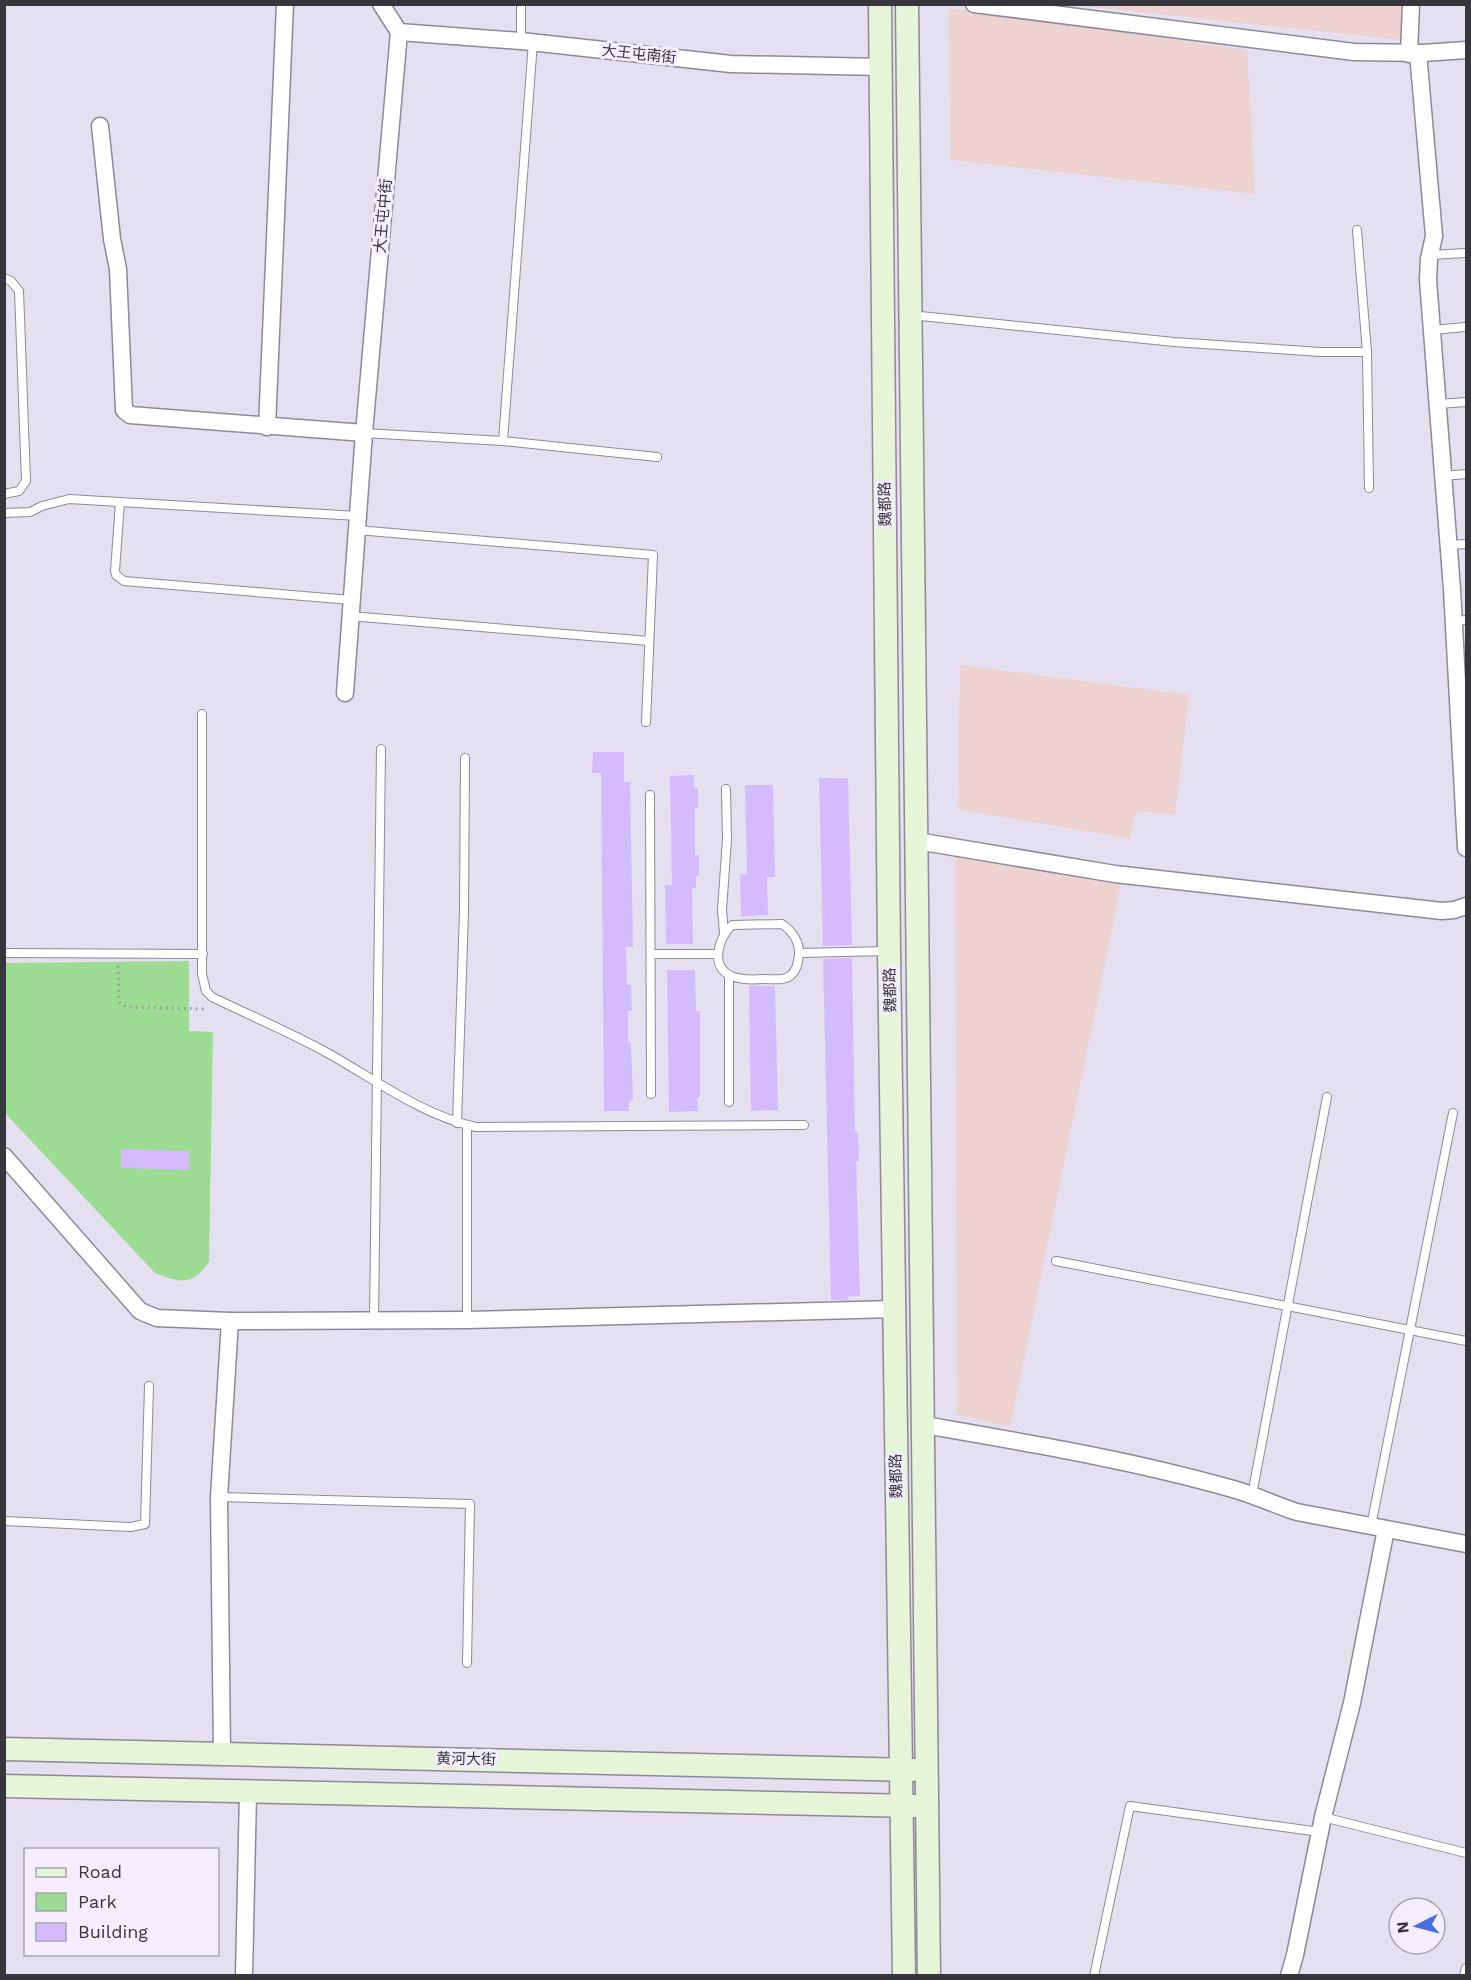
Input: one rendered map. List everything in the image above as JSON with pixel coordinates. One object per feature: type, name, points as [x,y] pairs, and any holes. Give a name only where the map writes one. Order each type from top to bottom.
[{"type":"main road","name":"魏都路","points":[[880,4],[889,951],[899,1769],[904,1976]]},
{"type":"main road","name":"魏都路","points":[[907,4],[929,1976]]},
{"type":"main road","name":"黄河大街","points":[[4,1749],[927,1770]]},
{"type":"main road","points":[[4,1786],[926,1807]]},
{"type":"street","points":[[267,427],[285,4]]},
{"type":"street","points":[[381,4],[399,32]]},
{"type":"street","points":[[975,4],[1354,52],[1414,54],[1467,50]]},
{"type":"street","points":[[1411,4],[1414,54],[1434,236],[1428,280],[1448,545],[1460,620],[1467,848]]},
{"type":"street","name":"大王屯南街","points":[[399,32],[527,42],[731,64],[880,67]]},
{"type":"street","name":"大王屯中街","points":[[345,693],[364,433],[399,32]]},
{"type":"street","points":[[100,126],[112,239],[118,269],[124,410],[130,415],[364,433]]},
{"type":"street","points":[[917,840],[1115,873],[1442,911],[1467,906]]},
{"type":"street","points":[[4,1155],[140,1311],[157,1318],[230,1321],[467,1320],[894,1309]]},
{"type":"street","points":[[222,1754],[219,1497],[230,1321]]},
{"type":"street","points":[[924,1425],[1082,1452],[1235,1489],[1297,1512],[1467,1544]]},
{"type":"street","points":[[1289,1976],[1321,1824],[1352,1703],[1379,1527]]},
{"type":"street","points":[[244,1976],[248,1792]]},
{"type":"lane","points":[[502,441],[527,42],[521,4]]},
{"type":"lane","points":[[1357,230],[1367,352],[1369,488]]},
{"type":"lane","points":[[1430,255],[1467,253]]},
{"type":"lane","points":[[4,278],[11,280],[18,291],[26,482],[19,491],[4,494]]},
{"type":"lane","points":[[911,315],[1173,342],[1320,352],[1367,352]]},
{"type":"lane","points":[[1432,330],[1467,327]]},
{"type":"lane","points":[[1438,404],[1467,402]]},
{"type":"lane","points":[[364,433],[502,441],[657,457]]},
{"type":"lane","points":[[1443,476],[1467,474]]},
{"type":"lane","points":[[4,513],[30,512],[69,499],[120,502],[357,523],[653,555],[646,722]]},
{"type":"lane","points":[[120,502],[115,571],[116,575],[124,581],[650,641]]},
{"type":"lane","points":[[1448,545],[1467,544]]},
{"type":"lane","points":[[202,714],[202,974],[206,991],[212,997],[322,1050],[436,1114],[457,1123],[476,1127],[804,1125]]},
{"type":"lane","points":[[374,1320],[381,749]]},
{"type":"lane","points":[[457,1123],[464,912],[465,758]]},
{"type":"lane","points":[[724,933],[732,925],[782,924],[789,929],[796,940],[799,953],[797,968],[792,975],[782,979],[744,980],[729,975],[720,964],[717,954],[724,933],[722,910],[727,839],[726,789]]},
{"type":"lane","points":[[650,795],[651,1095]]},
{"type":"lane","points":[[799,953],[889,951]]},
{"type":"lane","points":[[4,953],[202,954]]},
{"type":"lane","points":[[651,954],[717,954]]},
{"type":"lane","points":[[729,975],[729,1102]]},
{"type":"lane","points":[[1252,1496],[1327,1097]]},
{"type":"lane","points":[[1379,1527],[1410,1330],[1453,1113]]},
{"type":"lane","points":[[467,1125],[467,1320]]},
{"type":"lane","points":[[1056,1261],[1467,1341]]},
{"type":"lane","points":[[4,1521],[131,1527],[145,1524],[149,1386]]},
{"type":"lane","points":[[219,1497],[470,1503],[467,1663]]},
{"type":"lane","points":[[1094,1976],[1130,1806],[1321,1824],[1467,1853]]},
{"type":"lane","points":[[1464,1976],[1467,1968]]},
{"type":"path","points":[[118,953],[118,998],[120,1003],[128,1007],[238,1010]]},
{"type":"shaded area","points":[[1074,5],[1404,5],[1402,40]]},
{"type":"shaded area","points":[[949,8],[1247,50],[1255,194],[951,160]]},
{"type":"shaded area","points":[[960,665],[1189,695],[1175,815],[1136,811],[1130,839],[958,809]]},
{"type":"shaded area","points":[[955,854],[1122,880],[1010,1427],[957,1414]]},
{"type":"green space","points":[[189,961],[189,1031],[213,1032],[209,1262],[191,1279],[179,1280],[155,1273],[5,1113],[5,963]]},
{"type":"building","points":[[593,752],[624,752],[624,782],[630,782],[633,947],[626,947],[627,985],[631,985],[632,1011],[628,1011],[628,1042],[631,1042],[633,1100],[629,1101],[629,1111],[604,1111],[601,773],[592,773]]},
{"type":"building","points":[[694,775],[694,788],[698,788],[698,808],[695,808],[695,855],[699,855],[699,876],[696,876],[696,888],[692,888],[693,944],[666,944],[665,885],[672,885],[670,776]]},
{"type":"building","points":[[819,778],[848,778],[852,945],[823,946]]},
{"type":"building","points":[[745,785],[773,785],[775,877],[767,877],[768,915],[741,916],[740,874],[747,874]]},
{"type":"building","points":[[852,958],[855,1132],[858,1132],[859,1161],[856,1161],[860,1296],[848,1296],[849,1300],[831,1300],[823,959]]},
{"type":"building","points":[[667,970],[695,970],[696,1011],[700,1011],[698,1111],[669,1112]]},
{"type":"building","points":[[749,986],[775,986],[778,1110],[751,1111]]},
{"type":"building","points":[[121,1149],[189,1151],[189,1170],[121,1168]]}]
